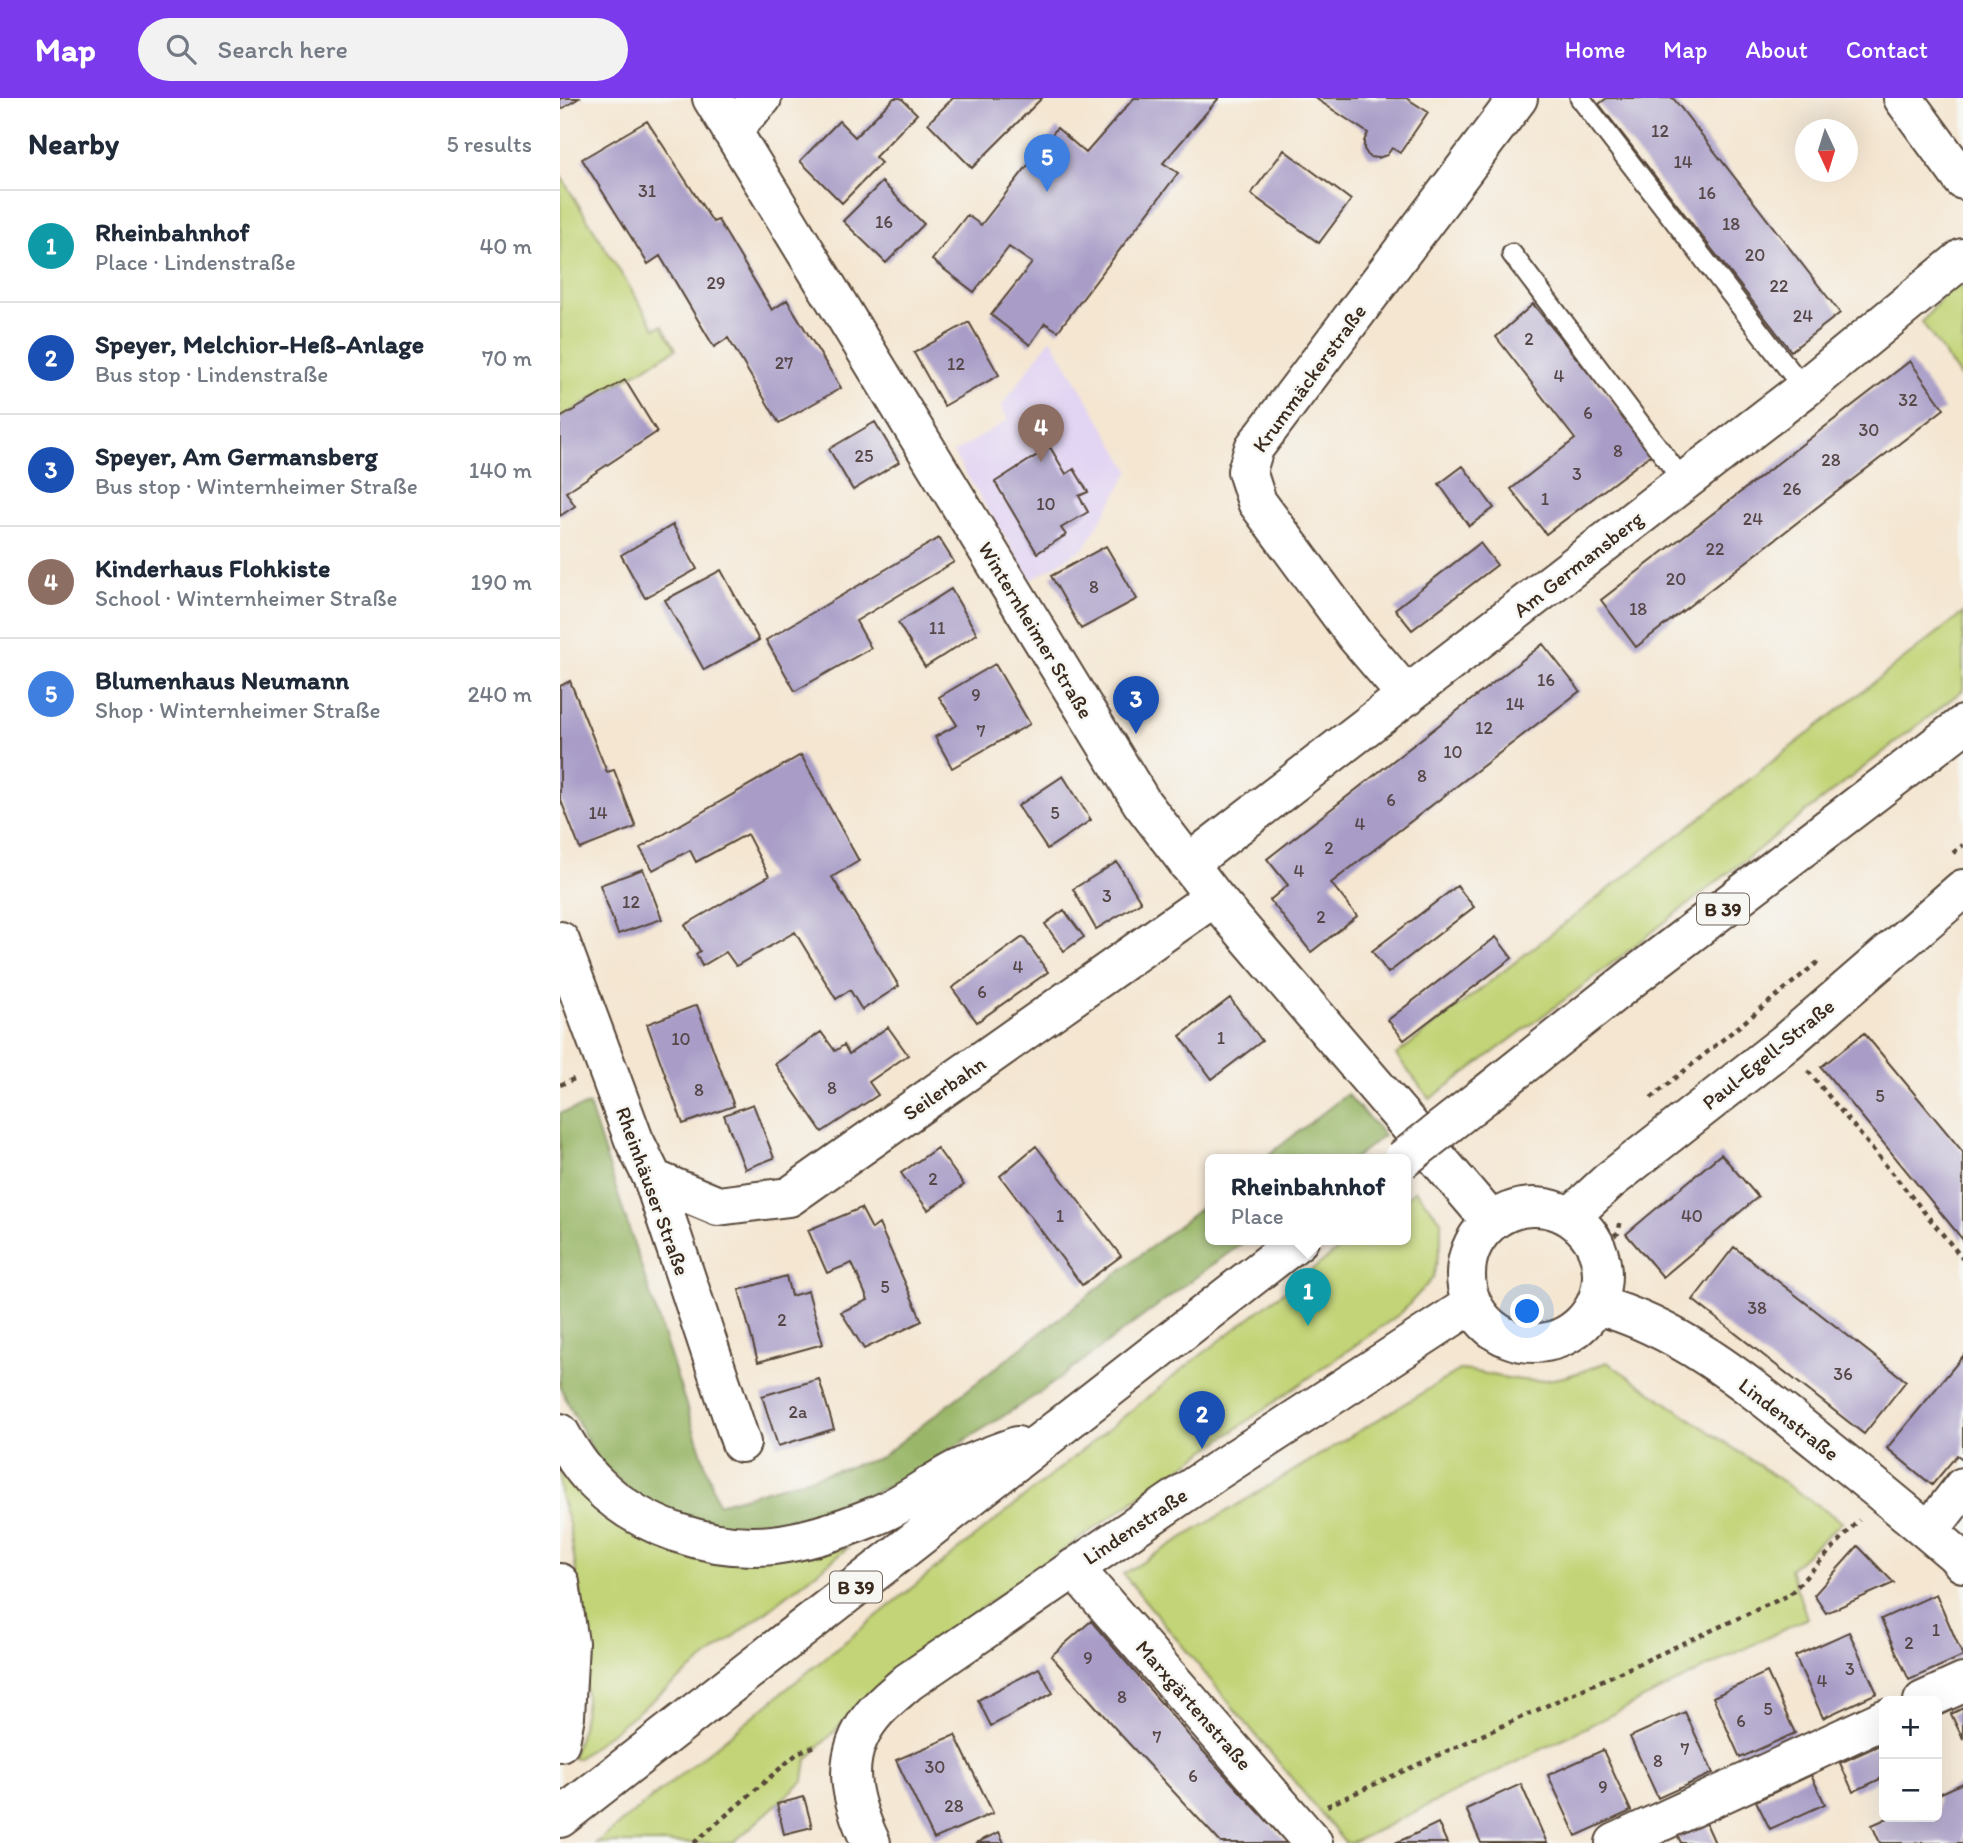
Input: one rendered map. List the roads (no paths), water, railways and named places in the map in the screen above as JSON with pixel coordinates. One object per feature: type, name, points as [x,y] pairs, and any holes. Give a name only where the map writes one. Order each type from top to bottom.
[{"type":"street","name":"Winternheimer Straße","points":[[712,98],[1142,803],[1214,897],[1492,1221]]},
{"type":"street","points":[[731,131],[762,98]]},
{"type":"street","name":"Krummäckerstraße","points":[[1407,696],[1356,636],[1257,502],[1247,471],[1254,447],[1518,98]]},
{"type":"street","points":[[1903,98],[1963,180]]},
{"type":"street","name":"Am Germansberg","points":[[1188,864],[1804,389],[1963,258]]},
{"type":"street","name":"B 39","points":[[1410,1154],[1636,975],[1963,725]]},
{"type":"street","name":"Paul-Egell-Straße","points":[[1571,1216],[1609,1181],[1784,1043],[1963,889]]},
{"type":"street","name":"Seilerbahn","points":[[653,1180],[718,1206],[789,1198],[1214,897]]},
{"type":"street","name":"Rheinhäuser Straße","points":[[560,940],[635,1140],[653,1180],[741,1443]]},
{"type":"street","points":[[1544,1207],[1571,1216],[1586,1229],[1607,1240],[1602,1265],[1602,1286],[1596,1305],[1581,1325],[1559,1339],[1534,1343],[1508,1338],[1487,1325],[1472,1304],[1466,1282],[1467,1259],[1476,1238],[1492,1221],[1516,1208],[1544,1207]]},
{"type":"street","name":"B 39","points":[[560,1818],[1293,1245]]},
{"type":"street","name":"Lindenstraße","points":[[871,1843],[857,1815],[851,1788],[851,1758],[862,1729],[874,1713],[908,1682],[1073,1568],[1472,1304]]},
{"type":"street","name":"Lindenstraße","points":[[1596,1305],[1652,1325],[1710,1357],[1774,1405],[1928,1531],[1963,1563]]},
{"type":"street","points":[[560,1433],[571,1452],[597,1484],[626,1507],[677,1534],[724,1544],[772,1545],[821,1535],[877,1516],[958,1469],[1058,1429]]},
{"type":"street","points":[[1928,1531],[1963,1487]]},
{"type":"street","name":"Marxgärtenstraße","points":[[1073,1568],[1305,1832]]},
{"type":"street","points":[[560,1583],[569,1643],[565,1716],[560,1742]]},
{"type":"street","points":[[1934,1696],[1963,1683]]},
{"type":"street","points":[[1615,1843],[1879,1721]]},
{"type":"lane","points":[[1580,98],[1804,389]]},
{"type":"lane","points":[[1512,254],[1684,482]]},
{"type":"place","name":"Blumenhaus Neumann","points":[[1047,192]]},
{"type":"place","name":"Kinderhaus Flohkiste","points":[[1041,462]]},
{"type":"place","name":"Speyer, Am Germansberg","points":[[1136,734]]},
{"type":"place","name":"Rheinbahnhof","points":[[1308,1326]]},
{"type":"place","name":"Speyer, Melchior-Heß-Anlage","points":[[1202,1449]]}]
